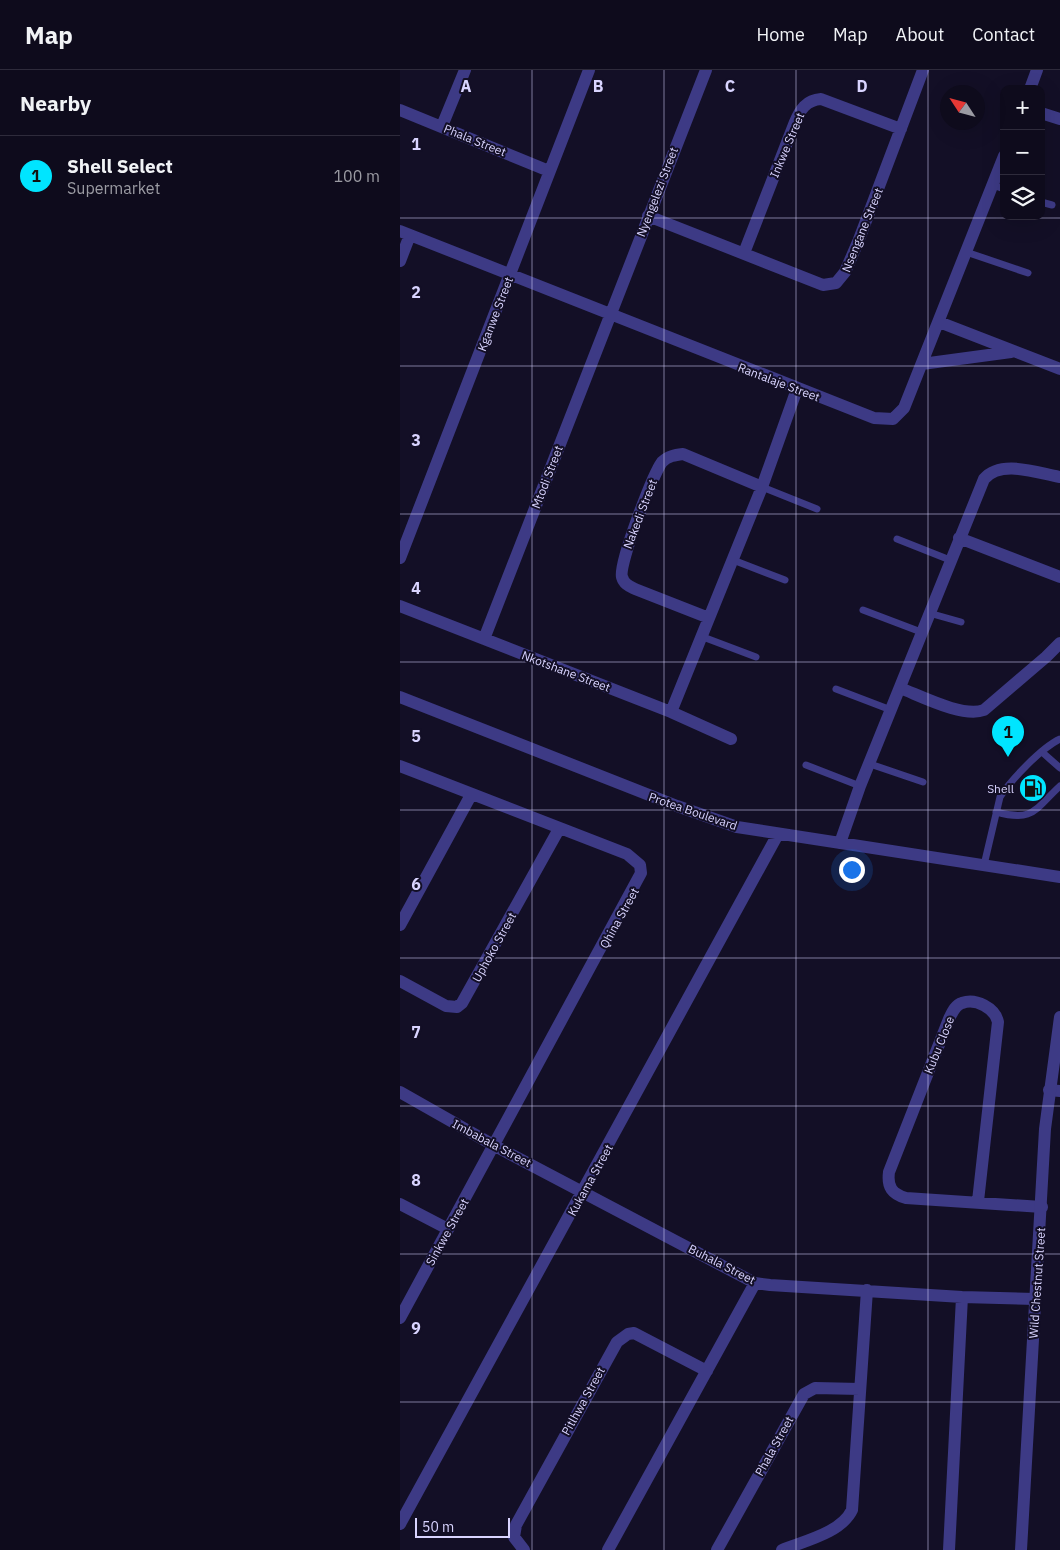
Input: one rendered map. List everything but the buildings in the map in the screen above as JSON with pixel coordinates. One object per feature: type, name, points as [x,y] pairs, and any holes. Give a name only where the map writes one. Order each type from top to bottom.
[{"type":"street","points":[[442,126],[465,70]]},
{"type":"street","name":"Kganwe Street","points":[[400,558],[589,70]]},
{"type":"street","name":"Nyengelezi Street","points":[[610,315],[706,70]]},
{"type":"street","name":"Nsengane Street","points":[[648,216],[823,285],[836,283],[842,279],[849,264],[923,70]]},
{"type":"street","points":[[1031,85],[1034,71]]},
{"type":"street","name":"Inkwe Street","points":[[744,253],[799,112],[810,101],[821,99],[901,129]]},
{"type":"street","name":"Phala Street","points":[[400,110],[549,171]]},
{"type":"street","points":[[1045,114],[1060,119]]},
{"type":"street","name":"Rantalaje Street","points":[[405,233],[797,389],[874,418],[888,420],[900,415],[904,408],[966,252],[998,187]]},
{"type":"street","points":[[400,261],[405,233]]},
{"type":"street","name":"Mtodi Street","points":[[484,639],[610,315]]},
{"type":"street","points":[[939,322],[1060,369]]},
{"type":"street","points":[[922,364],[1013,352]]},
{"type":"street","points":[[671,712],[703,637],[762,487],[797,389]]},
{"type":"street","name":"Nakedi Street","points":[[709,618],[635,589],[624,583],[622,578],[621,570],[626,552],[658,469],[670,456],[683,454],[762,487]]},
{"type":"street","points":[[840,843],[860,786],[979,488],[988,475],[1003,469],[1060,477]]},
{"type":"street","points":[[959,538],[1060,577]]},
{"type":"street","name":"Nkotshane Street","points":[[400,606],[671,712],[732,739]]},
{"type":"street","points":[[900,688],[962,711],[977,712],[991,704],[1060,643]]},
{"type":"street","name":"Protea Boulevard","points":[[400,697],[710,819],[737,827],[1060,877]]},
{"type":"street","name":"Qhina Street","points":[[400,766],[627,854],[640,865],[641,873],[495,1146]]},
{"type":"street","points":[[400,925],[471,795]]},
{"type":"street","name":"Uphoko Street","points":[[400,981],[446,1006],[457,1007],[462,1003],[559,829]]},
{"type":"street","name":"Kukama Street","points":[[400,1524],[778,834]]},
{"type":"street","name":"Kubu Close","points":[[978,1201],[998,1022],[989,1007],[968,1002],[957,1006],[949,1019],[889,1172],[887,1182],[894,1193],[906,1198],[978,1201],[1042,1207]]},
{"type":"street","name":"Wild Chestnut Street","points":[[1021,1550],[1035,1299],[1042,1207],[1055,1091],[1060,1017]]},
{"type":"street","name":"Imbabala Street","points":[[400,1092],[495,1146],[584,1191]]},
{"type":"street","name":"Sinkwe Street","points":[[400,1318],[495,1146]]},
{"type":"street","name":"Buhala Street","points":[[584,1191],[755,1282],[770,1286],[867,1290],[962,1297],[1035,1299]]},
{"type":"street","points":[[400,1204],[448,1229]]},
{"type":"street","points":[[608,1550],[755,1282]]},
{"type":"street","points":[[782,1550],[835,1528],[848,1518],[852,1510],[867,1290]]},
{"type":"street","points":[[948,1550],[962,1297]]},
{"type":"street","name":"Pitlhwa Street","points":[[524,1550],[514,1537],[516,1525],[617,1342],[628,1334],[634,1333],[707,1371]]},
{"type":"street","name":"Phala Street","points":[[717,1550],[804,1394],[820,1388],[860,1389]]},
{"type":"lane","points":[[1045,203],[1052,206]]},
{"type":"lane","points":[[966,252],[1028,273]]},
{"type":"lane","points":[[762,487],[817,509]]},
{"type":"lane","points":[[897,539],[950,560]]},
{"type":"lane","points":[[733,560],[785,580]]},
{"type":"lane","points":[[863,610],[921,632]]},
{"type":"lane","points":[[929,613],[961,622]]},
{"type":"lane","points":[[703,637],[756,657]]},
{"type":"lane","points":[[836,689],[891,710]]},
{"type":"lane","points":[[984,865],[1000,797],[1006,788],[1042,752],[1060,739]]},
{"type":"lane","points":[[1042,752],[1060,768]]},
{"type":"lane","points":[[870,764],[923,782]]},
{"type":"lane","points":[[806,765],[860,786]]},
{"type":"lane","points":[[996,812],[1017,817],[1030,814],[1060,786]]},
{"type":"place","name":"Shell Select","points":[[1008,757]]},
{"type":"place","name":"Shell","points":[[1033,788]]}]
